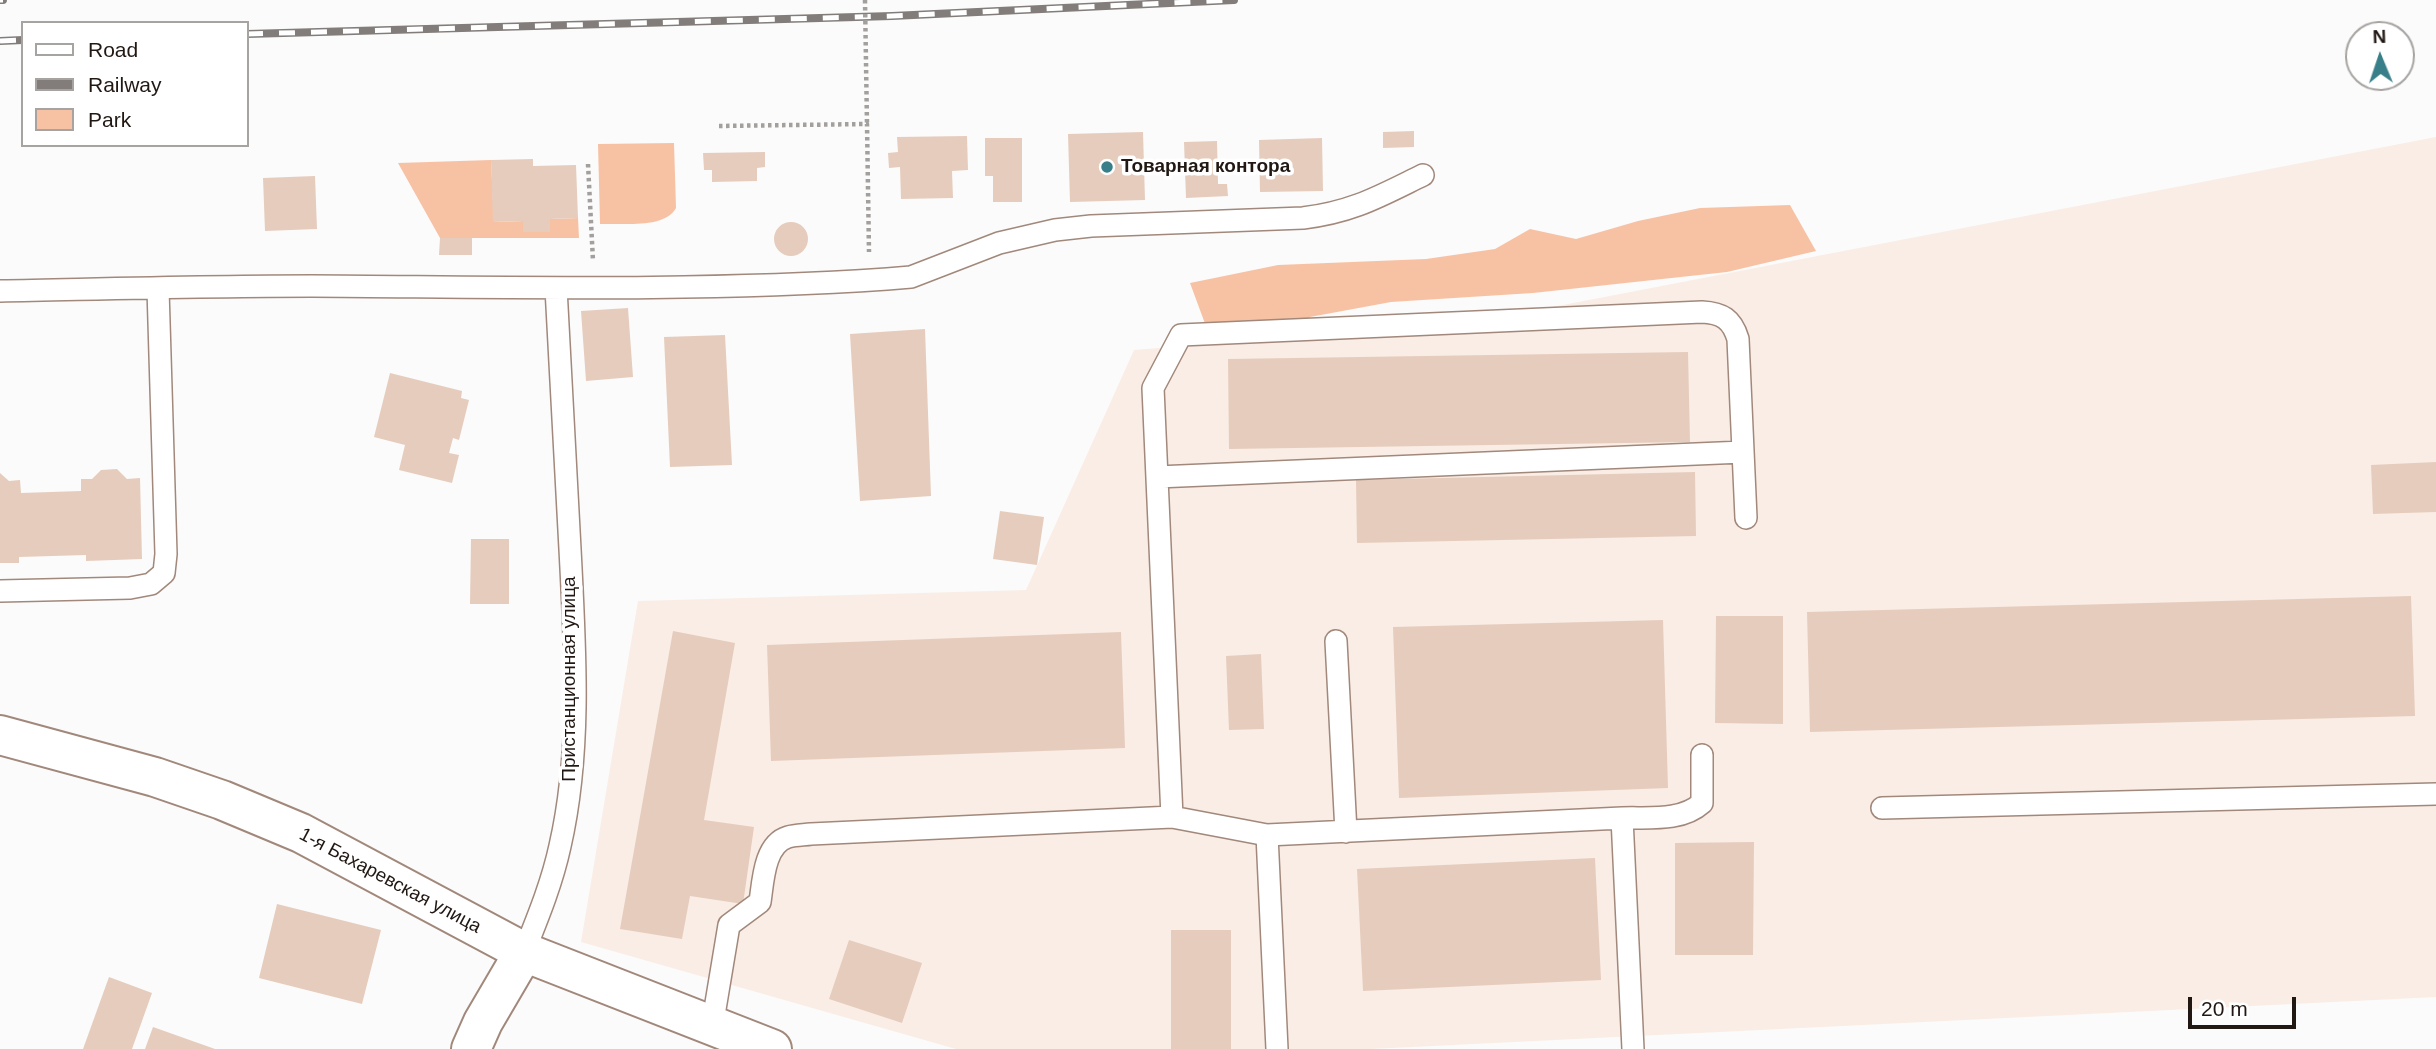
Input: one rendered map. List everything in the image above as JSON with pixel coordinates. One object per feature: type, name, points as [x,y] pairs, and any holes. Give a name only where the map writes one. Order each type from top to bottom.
[{"type":"street","name":"1-я Бахаревская улица","points":[[0,735],[155,777],[222,800],[289,828],[524,952],[763,1047]]},
{"type":"street","name":"Пристанционная улица","points":[[471,1049],[483,1022],[524,952]]},
{"type":"lane","points":[[0,291],[307,286],[594,288],[869,281],[911,277],[999,243],[1055,230],[1331,215],[1359,206],[1423,175]]},
{"type":"lane","name":"Пристанционная улица","points":[[524,952],[545,900],[560,847],[569,796],[573,731],[575,635],[556,288]]},
{"type":"lane","points":[[0,591],[130,588],[151,584],[164,573],[166,554],[158,289]]},
{"type":"lane","points":[[1172,817],[1153,388],[1181,335],[1719,313],[1734,325],[1738,339],[1746,518]]},
{"type":"lane","points":[[1157,477],[1743,452]]},
{"type":"lane","points":[[1336,641],[1346,832]]},
{"type":"lane","points":[[712,1027],[729,925],[760,902],[772,849],[785,837],[1172,817],[1267,835],[1673,816],[1692,812],[1702,803],[1702,755]]},
{"type":"lane","points":[[1882,808],[2436,793]]},
{"type":"lane","points":[[1622,818],[1633,1049]]},
{"type":"lane","points":[[1267,835],[1277,1049]]},
{"type":"path","points":[[865,0],[869,281]]},
{"type":"path","points":[[719,126],[867,124]]},
{"type":"path","points":[[588,164],[594,288]]},
{"type":"shaded area","points":[[2436,137],[2436,997],[1371,1049],[956,1049],[581,942],[638,601],[1026,590],[1134,350],[1488,322],[1516,314]]},
{"type":"green space","points":[[674,143],[676,208],[670,215],[642,224],[600,224],[598,144]]},
{"type":"green space","points":[[491,160],[494,222],[523,221],[524,232],[550,232],[550,219],[578,218],[579,238],[440,238],[398,163]]},
{"type":"green space","points":[[1790,205],[1816,251],[1727,272],[1533,293],[1391,302],[1310,317],[1291,338],[1207,329],[1190,283],[1278,265],[1426,259],[1495,249],[1530,229],[1576,239],[1638,221],[1700,208]]},
{"type":"building","points":[[1414,131],[1414,147],[1383,148],[1383,132]]},
{"type":"building","name":"Товарная контора","points":[[1143,132],[1145,200],[1070,202],[1068,134]]},
{"type":"building","points":[[967,136],[968,170],[952,171],[953,198],[901,199],[900,167],[889,168],[888,153],[898,152],[897,137]]},
{"type":"building","points":[[985,138],[1022,138],[1022,202],[993,202],[993,176],[985,176]]},
{"type":"building","points":[[1322,138],[1323,191],[1260,192],[1259,140]]},
{"type":"building","points":[[1217,141],[1218,184],[1227,184],[1228,196],[1186,198],[1184,142]]},
{"type":"building","points":[[765,152],[765,167],[757,168],[757,181],[712,182],[712,170],[704,170],[703,153]]},
{"type":"building","points":[[533,159],[533,166],[576,165],[578,218],[550,219],[550,232],[523,232],[523,221],[493,222],[491,160]]},
{"type":"building","points":[[315,176],[317,229],[265,231],[263,178]]},
{"type":"building","points":[[791,222],[803,227],[808,239],[803,251],[791,256],[779,251],[774,239],[779,227]]},
{"type":"building","points":[[440,238],[472,238],[472,255],[439,255]]},
{"type":"building","points":[[628,308],[633,377],[586,381],[581,311]]},
{"type":"building","points":[[925,329],[931,496],[860,501],[850,334]]},
{"type":"building","points":[[725,335],[732,465],[670,467],[664,337]]},
{"type":"building","points":[[1688,352],[1690,442],[1229,449],[1228,359]]},
{"type":"building","points":[[390,373],[462,391],[461,398],[469,400],[459,440],[453,438],[449,453],[459,455],[452,483],[399,470],[405,445],[374,437]]},
{"type":"building","points":[[2436,462],[2436,512],[2373,514],[2371,465]]},
{"type":"building","points":[[117,469],[127,479],[140,478],[142,559],[86,561],[86,555],[19,557],[19,563],[0,563],[0,473],[9,481],[20,480],[21,493],[81,491],[81,479],[92,479],[101,470]]},
{"type":"building","points":[[1695,472],[1696,536],[1357,543],[1356,480]]},
{"type":"building","points":[[1000,511],[1044,517],[1037,565],[993,559]]},
{"type":"building","points":[[471,539],[509,539],[509,604],[470,604]]},
{"type":"building","points":[[2411,596],[2415,716],[1810,732],[1807,612]]},
{"type":"building","points":[[1716,616],[1783,616],[1783,724],[1715,723]]},
{"type":"building","points":[[1663,620],[1668,788],[1399,798],[1393,627]]},
{"type":"building","points":[[673,631],[735,643],[704,820],[754,827],[743,904],[690,896],[682,939],[620,929]]},
{"type":"building","points":[[1121,632],[1125,748],[771,761],[767,645]]},
{"type":"building","points":[[1261,654],[1264,729],[1229,730],[1226,656]]},
{"type":"building","points":[[1754,842],[1753,955],[1675,955],[1675,843]]},
{"type":"building","points":[[1595,858],[1601,980],[1363,991],[1357,869]]},
{"type":"building","points":[[277,904],[381,930],[362,1004],[259,978]]},
{"type":"building","points":[[1171,930],[1231,930],[1231,1049],[1171,1049]]},
{"type":"building","points":[[849,940],[922,963],[902,1023],[829,999]]},
{"type":"building","points":[[109,977],[152,993],[132,1049],[83,1049]]},
{"type":"building","points":[[153,1027],[215,1049],[145,1049]]},
{"type":"railway","points":[[248,34],[892,16],[1234,0]]},
{"type":"railway","points":[[0,41],[21,40]]},
{"type":"place","name":"Товарная контора","points":[[1107,167]]}]
